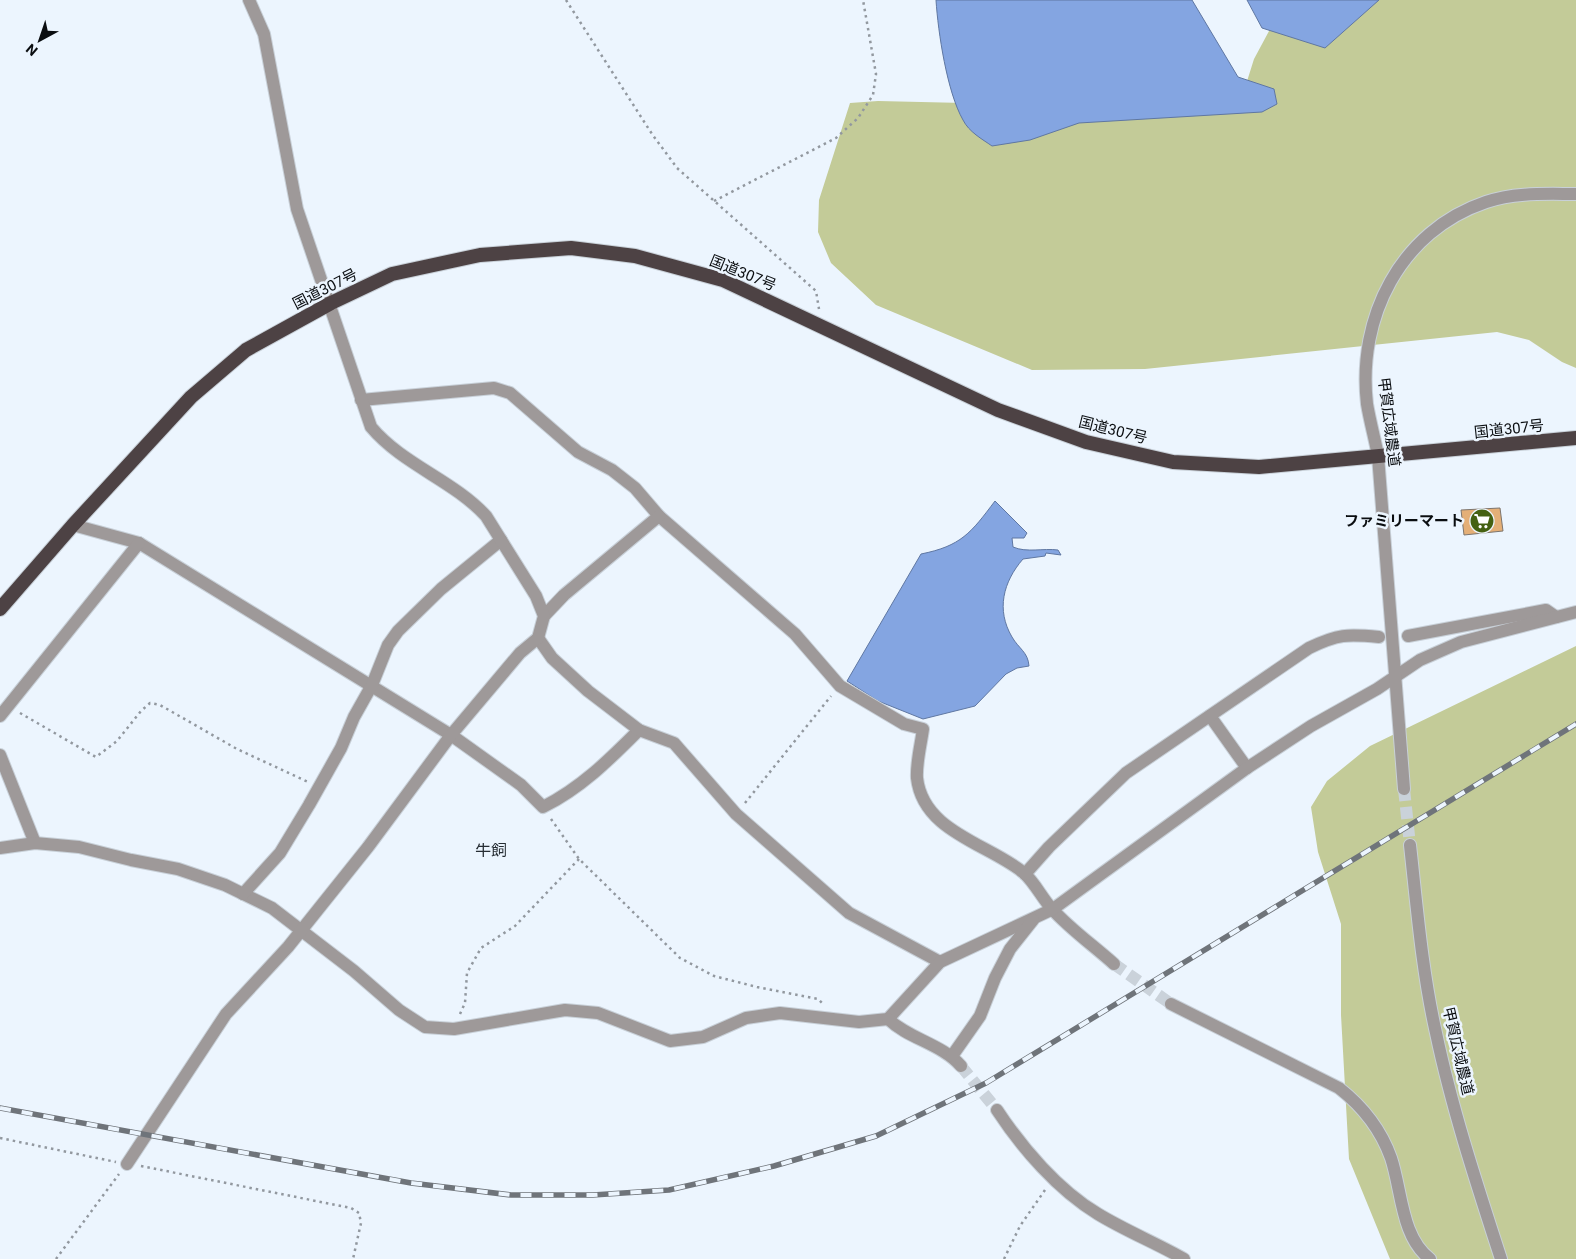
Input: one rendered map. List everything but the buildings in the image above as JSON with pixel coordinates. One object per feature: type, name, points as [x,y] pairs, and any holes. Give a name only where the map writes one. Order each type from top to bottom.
[{"type":"highway","name":"国道307号","points":[[0,609],[73,525],[198,391],[246,350],[331,303],[392,274],[480,255],[571,248],[636,256],[723,280],[998,410],[1086,442],[1173,462],[1259,467],[1576,438]]},
{"type":"street","points":[[249,0],[264,34],[296,209],[331,303],[371,427],[380,438],[408,460],[475,504],[501,540],[536,596],[544,616]]},
{"type":"street","name":"甲賀広域農道","points":[[1404,789],[1378,456],[1368,404],[1367,360],[1375,315],[1384,292],[1404,259],[1440,225],[1453,216],[1486,202],[1524,194],[1576,194]]},
{"type":"street","points":[[361,400],[494,388],[510,393],[578,452],[612,470],[635,488],[659,516],[795,634],[840,686],[904,724],[923,729],[917,778],[923,798],[933,814],[957,833],[1001,857],[1025,874],[1052,909],[1114,964]]},
{"type":"street","points":[[127,1164],[226,1014],[301,929],[368,846],[451,735],[520,653],[538,638],[544,616],[564,595],[659,516]]},
{"type":"street","points":[[73,525],[139,543],[451,735],[521,785],[543,807],[560,799],[593,775],[639,730]]},
{"type":"street","points":[[243,894],[280,853],[341,748],[354,717],[372,685],[388,645],[398,631],[441,589],[501,540]]},
{"type":"street","points":[[4,711],[139,543]]},
{"type":"street","points":[[1408,636],[1546,610],[1556,617]]},
{"type":"street","points":[[0,848],[35,843],[79,847],[178,869],[225,885],[272,908],[301,929],[399,1010],[425,1027],[454,1029],[565,1010],[598,1013],[670,1040],[702,1037],[746,1018],[780,1013],[859,1022],[888,1019],[940,962],[1052,909],[1248,768],[1312,726],[1420,660],[1461,642],[1576,612]]},
{"type":"street","points":[[1025,874],[1049,847],[1126,773],[1309,648],[1331,637],[1349,634],[1379,637]]},
{"type":"street","points":[[538,638],[552,658],[588,691],[639,730],[674,743],[736,814],[849,913],[940,962]]},
{"type":"street","points":[[1210,716],[1248,768]]},
{"type":"street","points":[[0,754],[35,843]]},
{"type":"street","name":"甲賀広域農道","points":[[1410,845],[1421,948],[1436,1033],[1456,1112],[1501,1259]]},
{"type":"street","points":[[888,1019],[900,1030],[957,1061],[980,1016],[995,978],[1010,949],[1034,918]]},
{"type":"street","points":[[1171,1004],[1340,1088],[1359,1104],[1374,1125],[1391,1157],[1412,1238],[1419,1251],[1430,1259]]},
{"type":"street","points":[[997,1110],[1017,1141],[1052,1178],[1097,1214],[1184,1259]]},
{"type":"path","points":[[566,0],[652,134],[677,168],[816,291],[821,326]]},
{"type":"path","points":[[714,201],[836,138],[858,118],[873,94],[876,74],[863,0]]},
{"type":"path","points":[[736,814],[840,686]]},
{"type":"path","points":[[4,711],[96,758],[118,741],[141,711],[150,703],[160,705],[237,749],[318,787]]},
{"type":"path","points":[[543,807],[579,859],[680,958],[714,976],[818,999],[832,1018]]},
{"type":"path","points":[[454,1029],[465,1003],[467,973],[481,948],[515,926],[579,859]]},
{"type":"path","points":[[0,1138],[351,1208],[359,1213],[361,1223],[353,1259]]},
{"type":"path","points":[[56,1259],[127,1164]]},
{"type":"path","points":[[1004,1259],[1020,1226],[1052,1178]]},
{"type":"green space","points":[[1299,0],[1576,0],[1576,368],[1562,362],[1529,340],[1497,332],[1145,369],[1032,370],[876,305],[831,263],[818,232],[819,200],[850,103],[878,101],[1230,109],[1243,94],[1254,59],[1276,18]]},
{"type":"green space","points":[[1576,646],[1576,1259],[1390,1259],[1349,1159],[1341,1015],[1341,924],[1318,852],[1311,807],[1327,781],[1370,746]]},
{"type":"water","points":[[936,0],[1192,0],[1238,77],[1274,89],[1277,104],[1262,112],[1079,123],[1030,140],[992,146],[969,128],[957,108],[944,61]]},
{"type":"water","points":[[1247,0],[1379,0],[1325,48],[1262,28]]},
{"type":"water","points":[[995,501],[1027,533],[1024,538],[1012,538],[1013,547],[1024,550],[1058,550],[1061,555],[1046,553],[1045,556],[1023,559],[1011,577],[1004,596],[1003,607],[1007,627],[1025,654],[1029,666],[1017,668],[1006,674],[975,706],[923,719],[878,701],[847,681],[921,554],[935,551],[956,542],[972,530]]},
{"type":"tunnel","points":[[1404,789],[1410,845]]},
{"type":"tunnel","points":[[1114,964],[1171,1004]]},
{"type":"tunnel","points":[[961,1066],[997,1110]]},
{"type":"railway","points":[[0,1108],[411,1183],[511,1195],[593,1195],[669,1190],[774,1166],[876,1136],[986,1083],[1576,724]]},
{"type":"place","name":"ファミリーマート","points":[[1482,521]]},
{"type":"district","name":"牛飼","points":[[491,850]]}]
